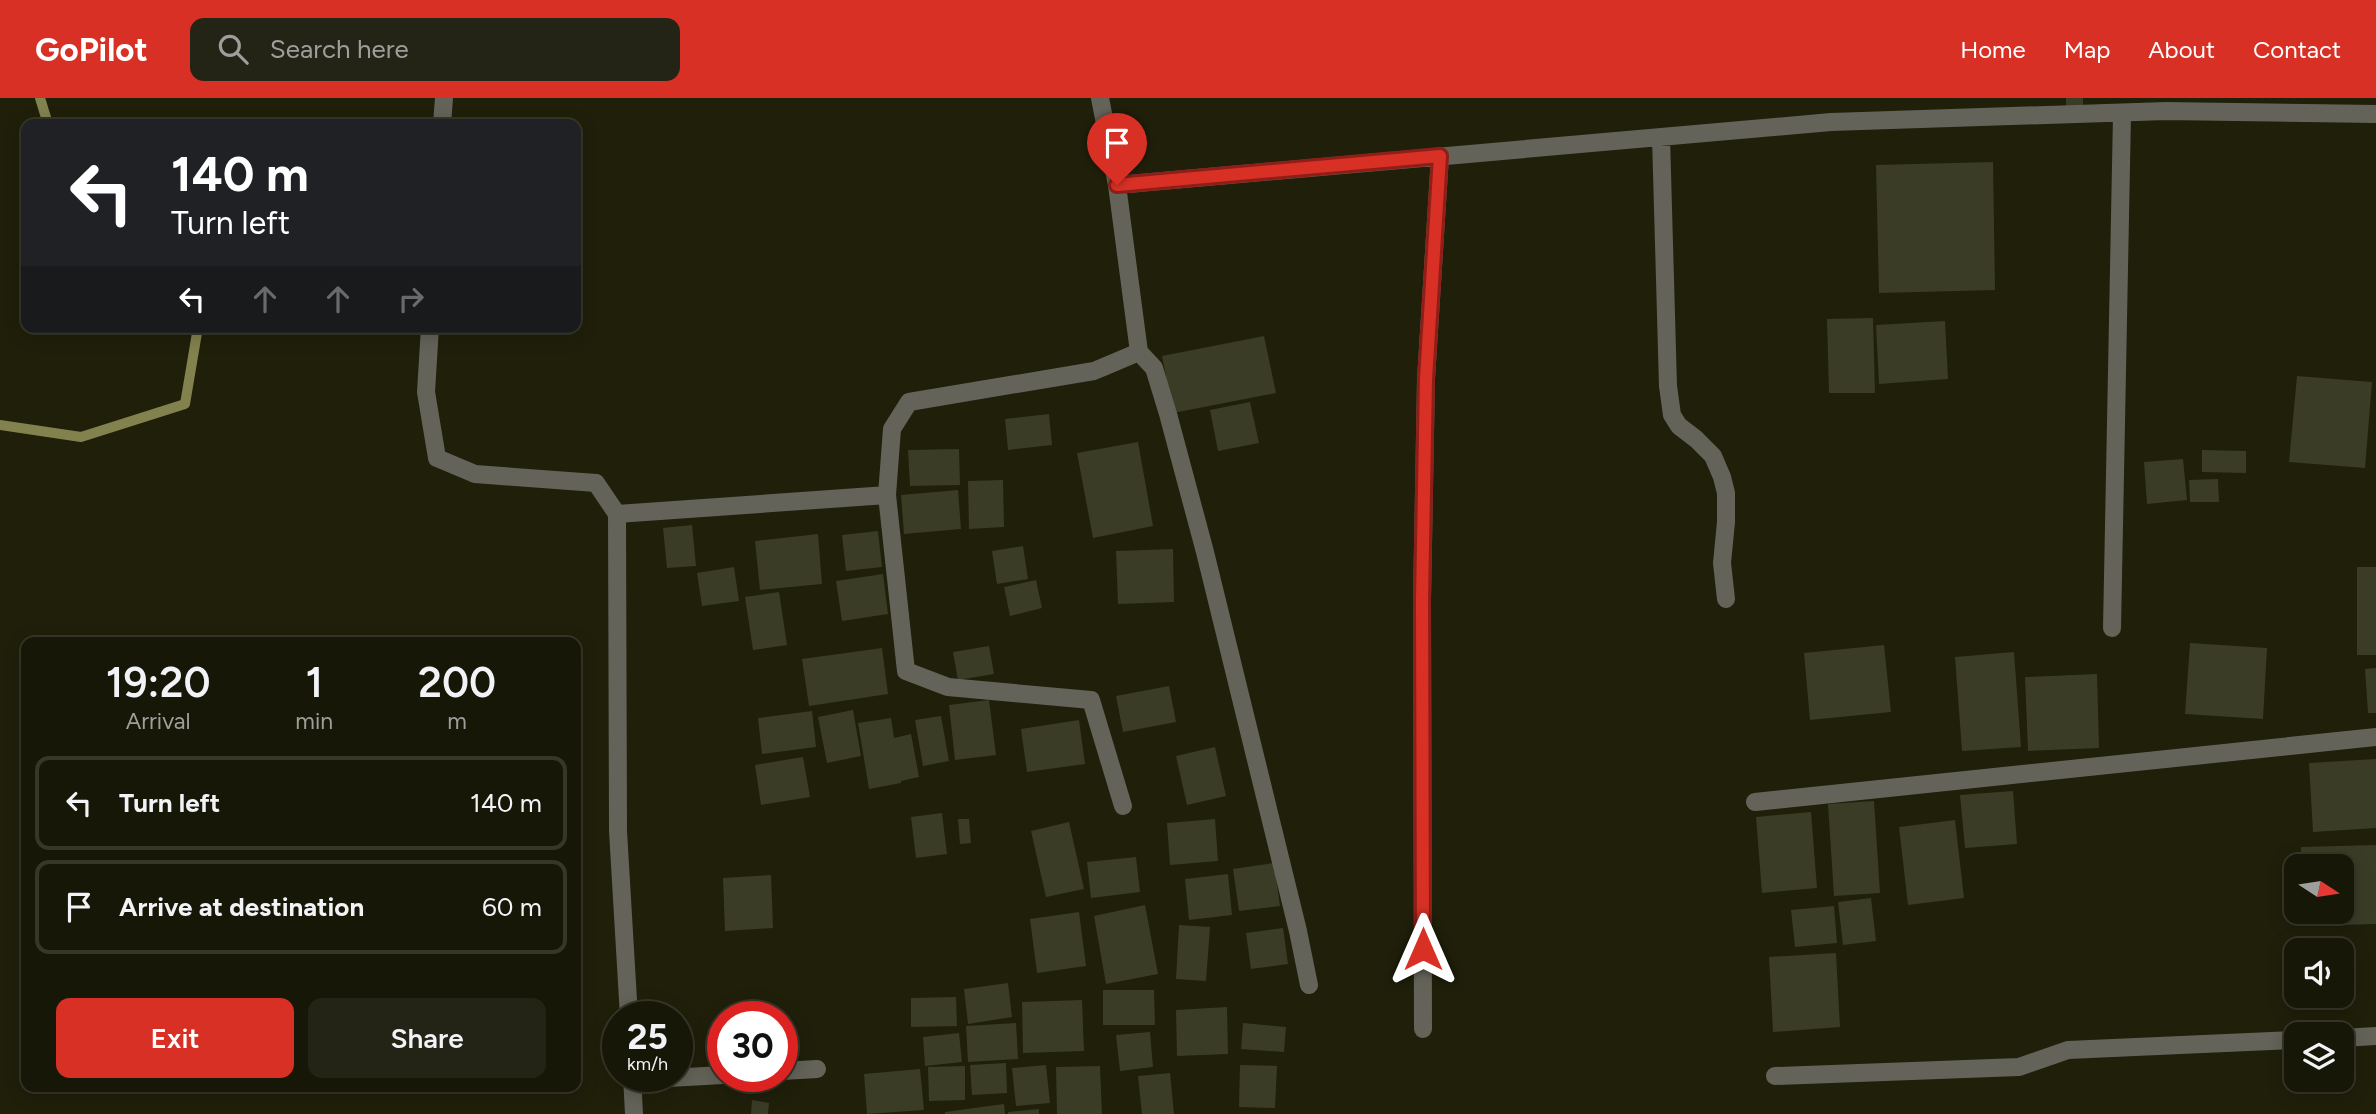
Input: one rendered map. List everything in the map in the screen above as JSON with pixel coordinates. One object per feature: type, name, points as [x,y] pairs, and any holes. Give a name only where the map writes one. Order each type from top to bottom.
[{"type":"street","points":[[442,119],[444,98]]},
{"type":"street","points":[[1100,98],[1117,185],[1139,352],[1154,368],[1175,439],[1212,579],[1309,985]]},
{"type":"street","points":[[1117,185],[1831,122],[2166,111],[2376,114]]},
{"type":"street","points":[[2112,628],[2122,114]]},
{"type":"street","points":[[1661,137],[1668,386],[1672,415],[1679,426],[1713,456],[1722,477],[1726,493],[1726,522],[1721,563],[1726,599]]},
{"type":"street","points":[[1423,1029],[1422,600],[1426,379],[1440,156]]},
{"type":"street","points":[[430,333],[426,392],[437,458],[475,474],[596,483],[617,514],[618,831],[628,1001]]},
{"type":"street","points":[[1123,806],[1091,700],[948,687],[906,671],[887,495],[892,429],[909,401],[1094,371],[1139,352]]},
{"type":"street","points":[[617,514],[887,495]]},
{"type":"street","points":[[1755,802],[2376,737]]},
{"type":"street","points":[[2354,1037],[2376,1036]]},
{"type":"street","points":[[1775,1076],[2019,1067],[2068,1050],[2284,1041]]},
{"type":"street","points":[[798,1070],[817,1069]]},
{"type":"street","points":[[633,1092],[634,1114]]},
{"type":"building","points":[[2066,98],[2083,98],[2083,107],[2066,106]]},
{"type":"building","points":[[1993,162],[1995,290],[1879,293],[1876,165]]},
{"type":"building","points":[[1873,318],[1875,393],[1829,393],[1827,319]]},
{"type":"building","points":[[1945,321],[1948,379],[1879,384],[1876,325]]},
{"type":"building","points":[[1264,336],[1276,393],[1173,413],[1162,356]]},
{"type":"building","points":[[2297,376],[2372,382],[2365,468],[2289,462]]},
{"type":"building","points":[[1250,402],[1259,443],[1218,451],[1210,410]]},
{"type":"building","points":[[1049,414],[1052,445],[1008,450],[1005,419]]},
{"type":"building","points":[[1138,442],[1153,526],[1093,538],[1077,453]]},
{"type":"building","points":[[959,449],[960,485],[910,486],[908,450]]},
{"type":"building","points":[[2202,450],[2246,451],[2246,473],[2202,472]]},
{"type":"building","points":[[2183,459],[2187,500],[2147,504],[2144,462]]},
{"type":"building","points":[[2218,479],[2219,502],[2190,502],[2189,480]]},
{"type":"building","points":[[1003,480],[1004,527],[969,529],[968,481]]},
{"type":"building","points":[[958,490],[961,529],[904,534],[901,495]]},
{"type":"building","points":[[692,525],[696,566],[667,568],[663,528]]},
{"type":"building","points":[[878,531],[882,567],[846,571],[842,535]]},
{"type":"building","points":[[818,534],[822,584],[760,590],[755,541]]},
{"type":"building","points":[[1023,546],[1028,579],[997,584],[992,551]]},
{"type":"building","points":[[1173,549],[1174,602],[1118,604],[1116,551]]},
{"type":"building","points":[[734,567],[739,601],[702,606],[697,573]]},
{"type":"building","points":[[2357,567],[2376,567],[2376,655],[2357,655]]},
{"type":"building","points":[[883,574],[888,614],[842,621],[836,581]]},
{"type":"building","points":[[1036,580],[1042,608],[1010,616],[1004,587]]},
{"type":"building","points":[[779,592],[787,645],[753,650],[745,597]]},
{"type":"building","points":[[2190,643],[2267,648],[2263,719],[2185,714]]},
{"type":"building","points":[[1884,645],[1891,712],[1810,720],[1804,653]]},
{"type":"building","points":[[989,646],[994,674],[958,680],[953,652]]},
{"type":"building","points":[[882,648],[888,694],[809,706],[802,659]]},
{"type":"building","points":[[2014,652],[2021,747],[1962,751],[1955,657]]},
{"type":"building","points":[[2376,668],[2376,713],[2368,713],[2365,669]]},
{"type":"building","points":[[2097,674],[2099,748],[2028,751],[2025,677]]},
{"type":"building","points":[[1169,686],[1176,722],[1123,732],[1116,696]]},
{"type":"building","points":[[989,700],[996,755],[955,760],[949,705]]},
{"type":"building","points":[[853,710],[861,756],[827,763],[818,717]]},
{"type":"building","points":[[812,711],[816,747],[762,754],[758,718]]},
{"type":"building","points":[[941,716],[949,761],[923,766],[915,720]]},
{"type":"building","points":[[891,718],[894,738],[911,734],[919,777],[869,789],[858,723]]},
{"type":"building","points":[[1079,720],[1085,764],[1027,772],[1021,729]]},
{"type":"building","points":[[1215,747],[1226,796],[1187,805],[1176,756]]},
{"type":"building","points":[[803,757],[810,797],[761,805],[755,765]]},
{"type":"building","points":[[2376,759],[2376,828],[2313,832],[2309,763]]},
{"type":"building","points":[[2013,791],[2017,844],[1965,848],[1960,795]]},
{"type":"building","points":[[1874,801],[1880,893],[1834,896],[1828,804]]},
{"type":"building","points":[[1811,812],[1817,888],[1762,893],[1756,817]]},
{"type":"building","points":[[942,813],[947,854],[916,858],[911,817]]},
{"type":"building","points":[[958,819],[969,819],[971,843],[960,844]]},
{"type":"building","points":[[1215,819],[1218,861],[1170,865],[1167,823]]},
{"type":"building","points":[[1955,820],[1964,898],[1908,905],[1899,827]]},
{"type":"building","points":[[1069,822],[1084,889],[1046,897],[1031,831]]},
{"type":"building","points":[[2376,845],[2376,924],[2302,926],[2354,924],[2354,854],[2301,854],[2301,847]]},
{"type":"building","points":[[1136,857],[1140,892],[1091,898],[1087,862]]},
{"type":"building","points":[[1274,863],[1280,906],[1239,911],[1233,869]]},
{"type":"building","points":[[1228,874],[1232,915],[1189,920],[1185,879]]},
{"type":"building","points":[[771,875],[773,928],[725,931],[723,878]]},
{"type":"building","points":[[1871,898],[1876,941],[1843,945],[1838,902]]},
{"type":"building","points":[[1145,905],[1158,974],[1106,984],[1094,916]]},
{"type":"building","points":[[1834,906],[1837,943],[1795,947],[1791,910]]},
{"type":"building","points":[[1079,912],[1086,966],[1037,973],[1030,919]]},
{"type":"building","points":[[1179,925],[1210,927],[1206,981],[1176,979]]},
{"type":"building","points":[[1283,928],[1288,964],[1251,969],[1246,933]]},
{"type":"building","points":[[1836,953],[1840,1027],[1773,1032],[1769,957]]},
{"type":"building","points":[[1008,983],[1012,1017],[968,1024],[964,989]]},
{"type":"building","points":[[1103,990],[1154,990],[1155,1025],[1103,1025]]},
{"type":"building","points":[[956,997],[957,1026],[911,1027],[911,998]]},
{"type":"building","points":[[1082,1000],[1084,1051],[1023,1053],[1022,1002]]},
{"type":"building","points":[[1227,1007],[1228,1054],[1177,1056],[1176,1010]]},
{"type":"building","points":[[1016,1023],[1018,1059],[968,1062],[966,1026]]},
{"type":"building","points":[[1243,1023],[1286,1027],[1284,1052],[1241,1049]]},
{"type":"building","points":[[1150,1032],[1153,1067],[1120,1071],[1116,1035]]},
{"type":"building","points":[[959,1033],[962,1062],[925,1066],[923,1037]]},
{"type":"building","points":[[1006,1063],[1007,1093],[972,1095],[970,1065]]},
{"type":"building","points":[[1046,1065],[1050,1103],[1016,1106],[1012,1068]]},
{"type":"building","points":[[1240,1065],[1277,1066],[1275,1108],[1239,1107]]},
{"type":"building","points":[[965,1066],[965,1100],[929,1101],[928,1067]]},
{"type":"building","points":[[1100,1066],[1102,1114],[1057,1114],[1056,1067]]},
{"type":"building","points":[[920,1069],[924,1110],[867,1114],[864,1074]]},
{"type":"building","points":[[1170,1073],[1174,1114],[1142,1114],[1138,1076]]},
{"type":"building","points":[[752,1100],[769,1103],[768,1114],[751,1114]]},
{"type":"building","points":[[1004,1104],[1005,1114],[945,1114],[945,1112]]},
{"type":"building","points":[[1039,1109],[1039,1114],[1008,1114],[1008,1112]]},
{"type":"waterway","points":[[40,98],[46,119]]},
{"type":"waterway","points":[[0,425],[81,437],[185,404],[197,333]]},
{"type":"route","points":[[1117,185],[1440,156],[1426,379],[1422,600],[1423,949]]}]
